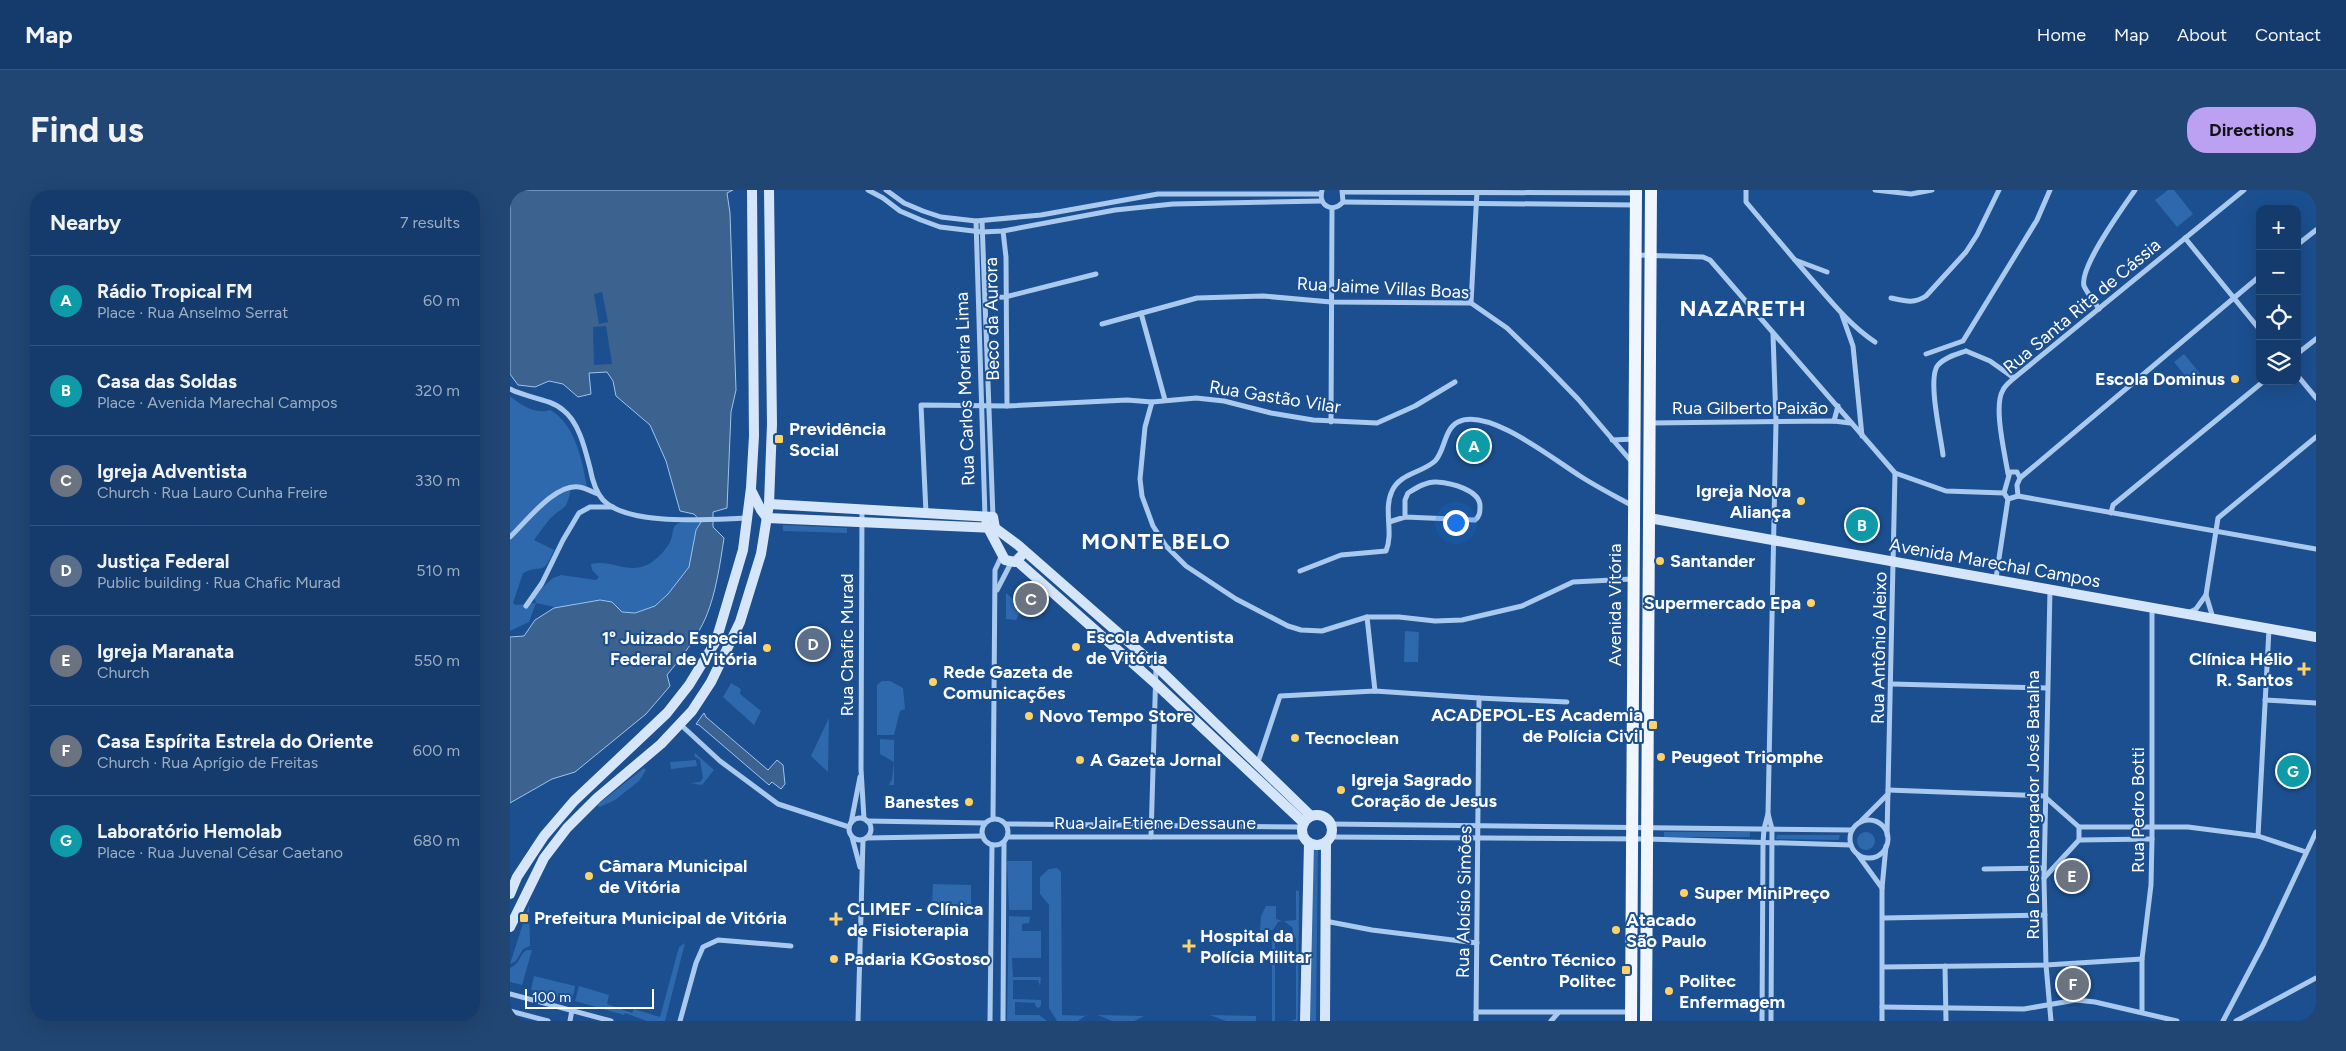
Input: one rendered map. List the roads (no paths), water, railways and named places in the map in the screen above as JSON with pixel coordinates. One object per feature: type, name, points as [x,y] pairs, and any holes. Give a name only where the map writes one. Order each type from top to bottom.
[{"type":"main road","name":"Avenida Vitória","points":[[1646,1021],[1651,190]]},
{"type":"main road","name":"Avenida Vitória","points":[[1631,1016],[1636,196]]},
{"type":"main road","points":[[1633,491],[1638,510],[1642,516],[1649,518]]},
{"type":"street","points":[[510,894],[517,877],[544,836],[574,800],[644,737],[680,697],[716,641],[737,575],[748,518],[751,488],[754,436],[752,190]]},
{"type":"street","points":[[510,927],[544,858],[567,828],[597,798],[630,772],[681,725],[711,682],[740,622],[761,554],[768,504],[772,424],[769,190]]},
{"type":"street","points":[[868,190],[884,198],[900,211],[921,220],[940,227],[982,232],[1003,231],[1095,214],[1173,204],[1322,201]]},
{"type":"street","points":[[886,190],[904,203],[923,211],[941,217],[979,221],[1041,214],[1158,194],[1322,192],[1324,205],[1332,208],[1339,206],[1342,202],[1342,191],[1636,196]]},
{"type":"street","points":[[1746,190],[1746,202],[1794,259],[1842,314],[1862,333],[1875,342]]},
{"type":"street","points":[[1875,190],[1911,194],[1932,190]]},
{"type":"street","points":[[1891,298],[1913,302],[1926,296],[1966,252],[1977,235],[1998,190]]},
{"type":"street","points":[[1926,354],[1963,341],[2037,220],[2050,190]]},
{"type":"street","points":[[2099,309],[2084,285],[2084,275],[2105,233],[2135,190]]},
{"type":"street","name":"Rua Santa Rita de Cássia","points":[[2004,493],[2008,474],[2000,408],[2002,390],[2014,378],[2244,190]]},
{"type":"street","points":[[1471,303],[1476,192]]},
{"type":"street","points":[[1342,202],[1475,204],[1636,196]]},
{"type":"street","points":[[1093,205],[1095,214]]},
{"type":"street","points":[[1331,422],[1332,208]]},
{"type":"street","name":"Rua Carlos Moreira Lima","points":[[979,221],[976,231],[989,517],[1001,554]]},
{"type":"street","name":"Rua Carlos Moreira Lima","points":[[979,221],[982,232],[990,406],[989,517]]},
{"type":"street","points":[[2301,242],[2316,230]]},
{"type":"street","name":"Beco da Aurora","points":[[1003,231],[1006,257],[1005,297],[1008,406]]},
{"type":"street","points":[[2185,238],[2256,325]]},
{"type":"street","points":[[1635,255],[1703,257],[1710,260],[1838,406],[1850,423],[1895,472],[1946,491],[2004,493],[2008,499],[1996,578]]},
{"type":"street","points":[[1794,259],[1827,272]]},
{"type":"street","points":[[985,298],[1005,297],[1096,274]]},
{"type":"street","points":[[2018,496],[2017,485],[2020,478],[2256,279]]},
{"type":"street","name":"Rua Jaime Villas Boas","points":[[1102,324],[1176,302],[1224,297],[1263,296],[1331,302],[1471,303],[1507,328],[1543,363],[1578,399],[1634,464]]},
{"type":"street","points":[[1141,313],[1165,400]]},
{"type":"street","points":[[1842,314],[1854,353],[1862,436]]},
{"type":"street","points":[[1762,1021],[1763,842],[1768,814],[1776,422],[1773,334]]},
{"type":"street","points":[[2301,351],[2316,339]]},
{"type":"street","points":[[1963,341],[1966,351]]},
{"type":"street","points":[[1943,455],[1934,390],[1937,366],[1943,361],[1966,351],[1990,361],[2014,378]]},
{"type":"street","points":[[2301,380],[2316,398]]},
{"type":"street","name":"Rua Gastão Vilar","points":[[983,405],[1008,406],[1127,400],[1152,402],[1196,398],[1224,401],[1271,413],[1331,422],[1381,423],[1455,382]]},
{"type":"street","points":[[2111,513],[2113,505],[2259,385]]},
{"type":"street","points":[[510,390],[554,404],[571,417],[599,494]]},
{"type":"street","points":[[1152,402],[1144,427],[1140,479],[1142,496],[1153,526],[1166,546],[1186,566],[1236,599],[1288,626],[1301,630],[1322,631],[1367,618],[1399,617],[1435,621],[1462,620],[1522,606],[1573,582],[1633,579]]},
{"type":"street","points":[[926,513],[921,405],[983,405]]},
{"type":"street","points":[[1834,421],[1838,406]]},
{"type":"street","points":[[1300,570],[1341,555],[1386,551],[1390,542],[1389,502],[1396,485],[1405,477],[1434,461],[1456,423],[1472,418],[1494,425],[1522,439],[1580,476],[1633,506]]},
{"type":"street","name":"Rua Gilberto Paixão","points":[[1650,423],[1834,421],[1850,423]]},
{"type":"street","points":[[2213,619],[2206,595],[2218,518],[2316,437]]},
{"type":"street","points":[[1612,440],[1634,438]]},
{"type":"street","name":"Rua Antônio Aleixo","points":[[1887,835],[1895,561],[1895,472]]},
{"type":"street","points":[[2008,474],[2017,472],[2020,478]]},
{"type":"street","points":[[1389,522],[1405,517],[1470,521],[1478,517],[1480,499],[1477,495],[1465,490],[1436,482],[1430,483],[1408,493],[1405,500],[1405,517]]},
{"type":"street","points":[[510,537],[555,494],[579,487],[599,494],[613,507]]},
{"type":"street","points":[[751,488],[761,510],[767,518]]},
{"type":"street","points":[[2008,499],[2018,496],[2316,549]]},
{"type":"street","points":[[768,504],[989,517]]},
{"type":"street","points":[[526,606],[542,584],[563,540],[579,514],[590,508],[613,507],[659,519],[748,518]]},
{"type":"street","name":"Rua Chafic Murad","points":[[862,509],[861,769],[866,820]]},
{"type":"street","points":[[767,518],[991,528],[1018,546],[1156,666],[1254,770],[1319,845],[1328,840],[1479,839],[1632,833],[1763,842],[1851,845]]},
{"type":"street","name":"Avenida Marechal Campos","points":[[1649,518],[1996,578],[2316,637]]},
{"type":"street","points":[[994,818],[995,570],[1006,544],[1018,546]]},
{"type":"street","points":[[996,593],[1014,562],[1021,556],[1018,546]]},
{"type":"street","points":[[1001,554],[1004,560],[1014,562],[1155,682],[1254,770]]},
{"type":"street","name":"Rua Desembargador José Batalha","points":[[2050,589],[2044,796],[2044,879],[2046,965],[2051,1021]]},
{"type":"street","points":[[2187,614],[2196,609],[2206,595]]},
{"type":"street","name":"Rua Pedro Botti","points":[[2142,1012],[2142,959],[2151,885],[2152,608]]},
{"type":"street","points":[[1367,618],[1375,691]]},
{"type":"street","points":[[2258,836],[2269,629]]},
{"type":"street","points":[[1151,837],[1156,666]]},
{"type":"street","points":[[1892,684],[2047,688]]},
{"type":"street","points":[[1254,770],[1280,696],[1375,691],[1567,702]]},
{"type":"street","points":[[680,697],[681,725],[720,761],[778,804],[850,825]]},
{"type":"street","name":"Rua Aloísio Simões","points":[[1476,698],[1479,827],[1476,1021]]},
{"type":"street","points":[[2265,700],[2316,703]]},
{"type":"street","name":"Rua Chafic Murad","points":[[850,825],[861,769]]},
{"type":"street","points":[[1882,888],[1851,845],[1850,837],[1852,830],[1888,791],[2044,796],[2079,826],[2152,825],[2188,827],[2258,836],[2306,852]]},
{"type":"street","points":[[1768,814],[1772,829],[1771,1021]]},
{"type":"street","points":[[1306,829],[1322,816],[1330,824],[1632,833],[1764,829],[1852,830]]},
{"type":"street","points":[[850,825],[857,819],[985,823],[994,818],[1002,820],[1006,824],[1008,837],[1004,842],[992,845]]},
{"type":"street","points":[[858,1021],[861,872],[864,839],[870,830],[866,820]]},
{"type":"street","points":[[1860,822],[1873,820],[1880,824],[1887,835],[1882,888],[1882,1021]]},
{"type":"street","points":[[983,836],[985,823]]},
{"type":"street","name":"Rua Jair Etiene Dessaune","points":[[1006,824],[1306,829]]},
{"type":"street","points":[[1325,1021],[1325,921],[1330,824]]},
{"type":"street","points":[[850,825],[861,872]]},
{"type":"street","points":[[2079,826],[2080,840]]},
{"type":"street","points":[[1305,1021],[1306,829]]},
{"type":"street","name":"Rua Jair Etiene Dessaune","points":[[1008,837],[1151,837],[1306,829]]},
{"type":"street","points":[[2223,1021],[2264,943],[2316,832]]},
{"type":"street","points":[[852,837],[864,839],[983,836],[992,845],[990,1021]]},
{"type":"street","points":[[2044,879],[2080,840],[2152,839]]},
{"type":"street","points":[[1003,1021],[1004,842]]},
{"type":"street","points":[[1858,854],[1864,857],[1877,856],[1886,846]]},
{"type":"street","points":[[1984,870],[2044,868]]},
{"type":"street","points":[[1883,918],[2045,915]]},
{"type":"street","points":[[1325,921],[1372,930],[1477,943]]},
{"type":"street","points":[[680,1021],[696,963],[703,948],[718,940],[791,946]]},
{"type":"street","points":[[1883,967],[2046,965],[2142,959]]},
{"type":"street","points":[[1945,966],[1946,1021]]},
{"type":"street","points":[[2236,1021],[2316,978]]},
{"type":"street","points":[[510,994],[611,1021]]},
{"type":"street","points":[[1882,1007],[2024,1009],[2076,1000],[2096,1002],[2177,1021]]},
{"type":"street","points":[[570,1021],[572,1010]]},
{"type":"street","points":[[510,1011],[548,1021]]},
{"type":"street","points":[[1476,1012],[1631,1016]]},
{"type":"street","points":[[1551,1021],[1558,1013]]},
{"type":"place","name":"Escola Dominus","points":[[2235,379]]},
{"type":"place","name":"Previdência Social","points":[[779,439]]},
{"type":"place","name":"Rádio Tropical FM","points":[[1474,446]]},
{"type":"place","name":"Igreja Nova Aliança","points":[[1801,501]]},
{"type":"place","name":"Casa das Soldas","points":[[1862,525]]},
{"type":"place","name":"Santander","points":[[1660,561]]},
{"type":"place","name":"Igreja Adventista","points":[[1031,599]]},
{"type":"place","name":"Supermercado Epa","points":[[1811,603]]},
{"type":"place","name":"Justiça Federal","points":[[813,644]]},
{"type":"place","name":"Escola Adventista de Vitória","points":[[1076,647]]},
{"type":"place","name":"1º Juizado Especial Federal de Vitória","points":[[767,648]]},
{"type":"place","name":"Clínica Hélio R. Santos","points":[[2304,669]]},
{"type":"place","name":"Rede Gazeta de Comunicações","points":[[933,682]]},
{"type":"place","name":"Novo Tempo Store","points":[[1029,716]]},
{"type":"place","name":"ACADEPOL-ES Academia de Polícia Civil","points":[[1653,725]]},
{"type":"place","name":"Tecnoclean","points":[[1295,738]]},
{"type":"place","name":"Peugeot Triomphe","points":[[1661,757]]},
{"type":"place","name":"A Gazeta Jornal","points":[[1080,760]]},
{"type":"place","name":"Laboratório Hemolab","points":[[2293,771]]},
{"type":"place","name":"Igreja Sagrado Coração de Jesus","points":[[1341,790]]},
{"type":"place","name":"Banestes","points":[[969,802]]},
{"type":"place","name":"Câmara Municipal de Vitória","points":[[589,876]]},
{"type":"place","name":"Igreja Maranata","points":[[2072,876]]},
{"type":"place","name":"Super MiniPreço","points":[[1684,893]]},
{"type":"place","name":"Prefeitura Municipal de Vitória","points":[[524,918]]},
{"type":"place","name":"CLIMEF - Clínica de Fisioterapia","points":[[836,919]]},
{"type":"place","name":"Atacado São Paulo","points":[[1616,930]]},
{"type":"place","name":"Hospital da Polícia Militar","points":[[1189,946]]},
{"type":"place","name":"Padaria KGostoso","points":[[834,959]]},
{"type":"place","name":"Centro Técnico Politec","points":[[1626,970]]},
{"type":"place","name":"Casa Espírita Estrela do Oriente","points":[[2073,984]]},
{"type":"place","name":"Politec Enfermagem","points":[[1669,991]]},
{"type":"district","name":"NAZARETH","points":[[1743,308]]},
{"type":"district","name":"MONTE BELO","points":[[1156,541]]}]
